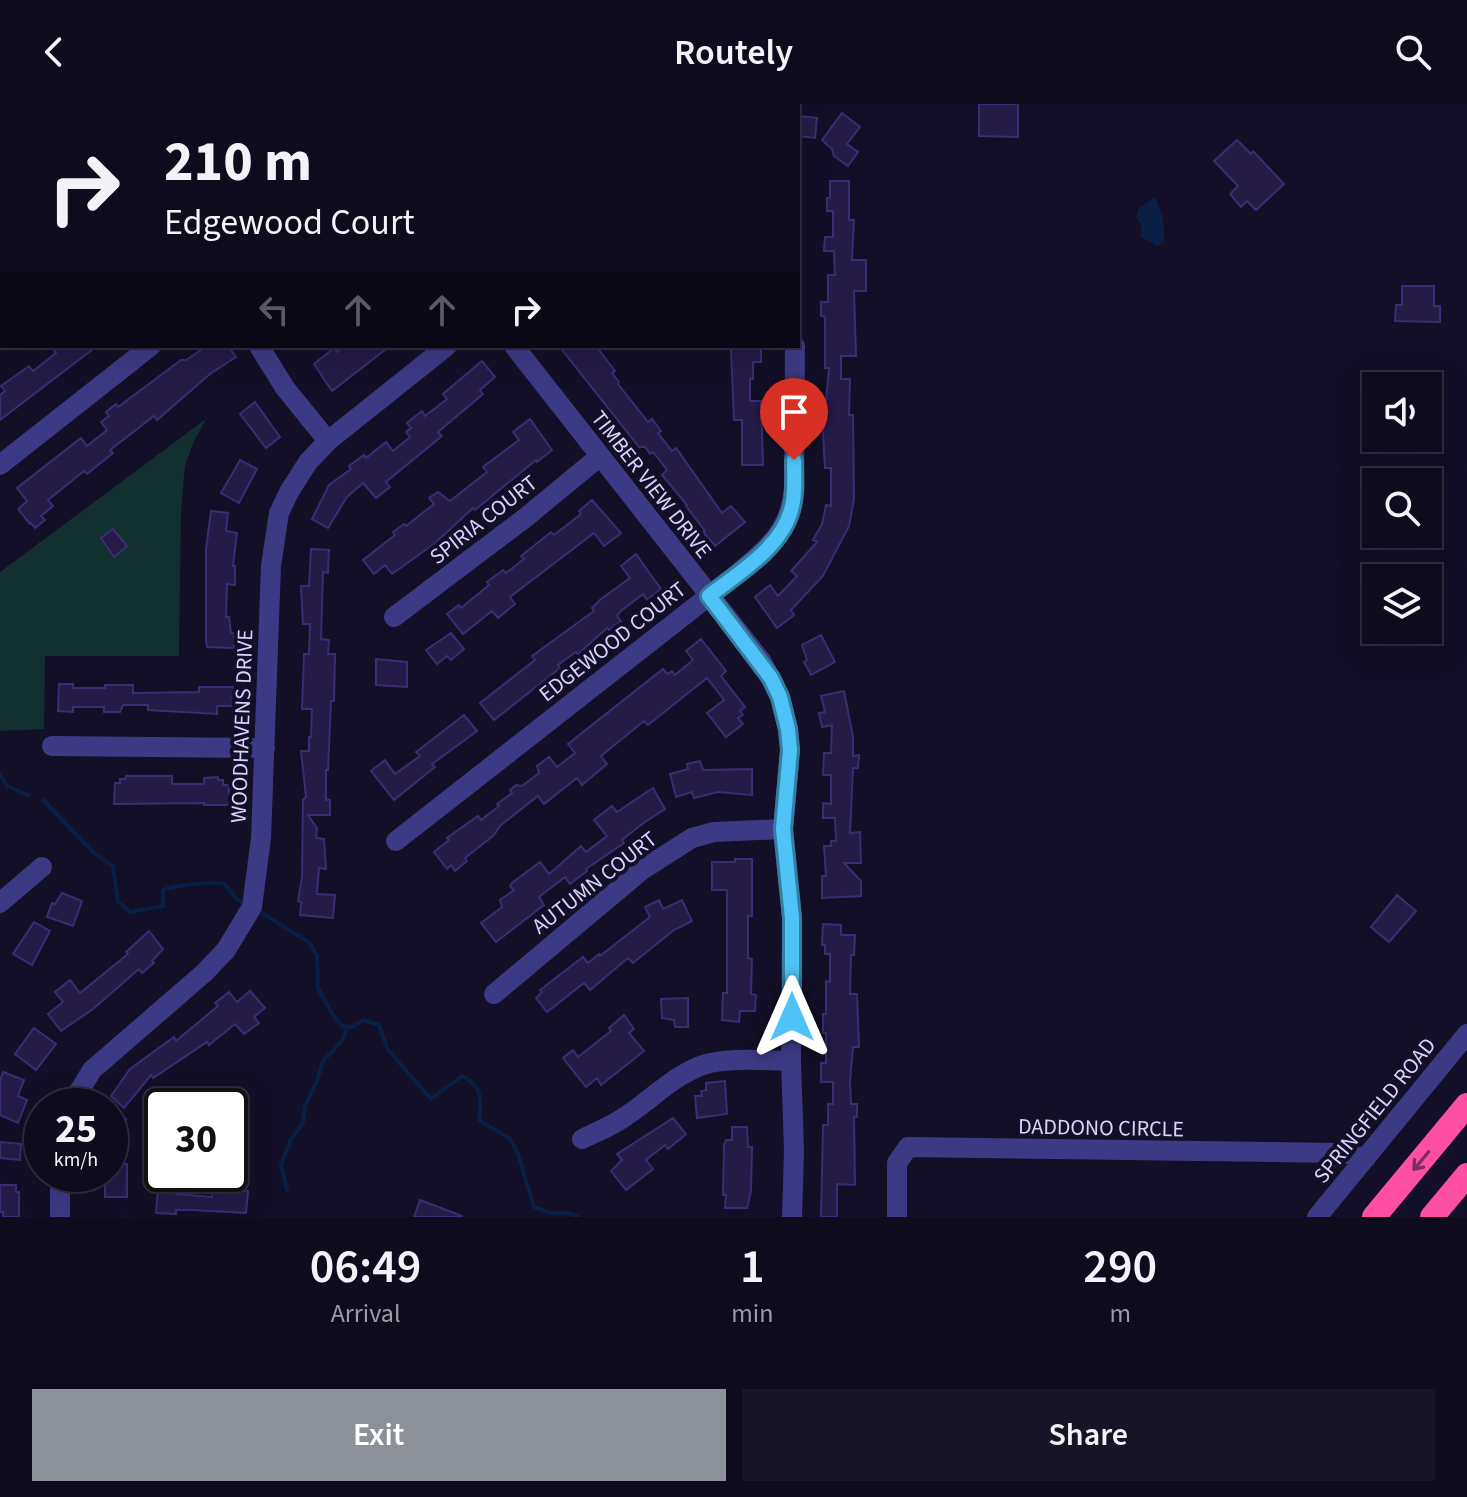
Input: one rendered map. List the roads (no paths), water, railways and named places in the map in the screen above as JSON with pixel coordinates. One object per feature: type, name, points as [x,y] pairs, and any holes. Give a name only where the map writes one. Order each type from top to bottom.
[{"type":"highway","points":[[1374,1217],[1467,1105]]},
{"type":"highway","points":[[1432,1217],[1467,1175]]},
{"type":"street","points":[[0,465],[148,348]]},
{"type":"street","points":[[260,348],[285,388],[328,441]]},
{"type":"street","name":"WOODHAVENS DRIVE","points":[[81,1088],[92,1070],[204,973],[226,950],[252,907],[257,884],[269,610],[274,538],[279,513],[297,478],[328,441],[444,348]]},
{"type":"street","name":"TIMBER VIEW DRIVE","points":[[516,348],[762,662],[780,697],[790,750],[783,829],[792,918],[792,1217]]},
{"type":"street","name":"EDGEWOOD COURT","points":[[396,841],[709,596],[763,552],[779,534],[792,508],[795,348]]},
{"type":"street","name":"SPIRIA COURT","points":[[394,617],[525,518],[599,457]]},
{"type":"street","points":[[52,746],[265,748]]},
{"type":"street","name":"AUTUMN COURT","points":[[494,994],[642,870],[692,838],[714,832],[783,829]]},
{"type":"street","points":[[0,903],[42,867]]},
{"type":"street","name":"SPRINGFIELD ROAD","points":[[1317,1217],[1467,1034]]},
{"type":"street","points":[[582,1139],[624,1117],[671,1082],[696,1068],[711,1063],[791,1061]]},
{"type":"street","name":"DADDONO CIRCLE","points":[[897,1217],[897,1163],[908,1147],[1342,1153],[1366,1158]]},
{"type":"street","points":[[60,1192],[60,1217]]},
{"type":"water","points":[[1153,198],[1160,210],[1164,230],[1164,242],[1157,246],[1140,236],[1142,225],[1136,217],[1138,209]]},
{"type":"waterway","points":[[0,774],[7,786],[28,795]]},
{"type":"waterway","points":[[43,800],[95,854],[113,866],[118,902],[131,912],[163,906],[163,890],[194,884],[225,884],[242,902]]},
{"type":"waterway","points":[[262,913],[310,943],[317,956],[318,988],[342,1026],[352,1027],[363,1020],[379,1025],[388,1050],[431,1099],[462,1076],[474,1084],[479,1094],[479,1120],[510,1139],[518,1154],[534,1207],[578,1217]]},
{"type":"waterway","points":[[287,1190],[281,1165],[290,1141],[303,1123],[305,1106],[323,1061],[342,1041],[347,1028]]}]
